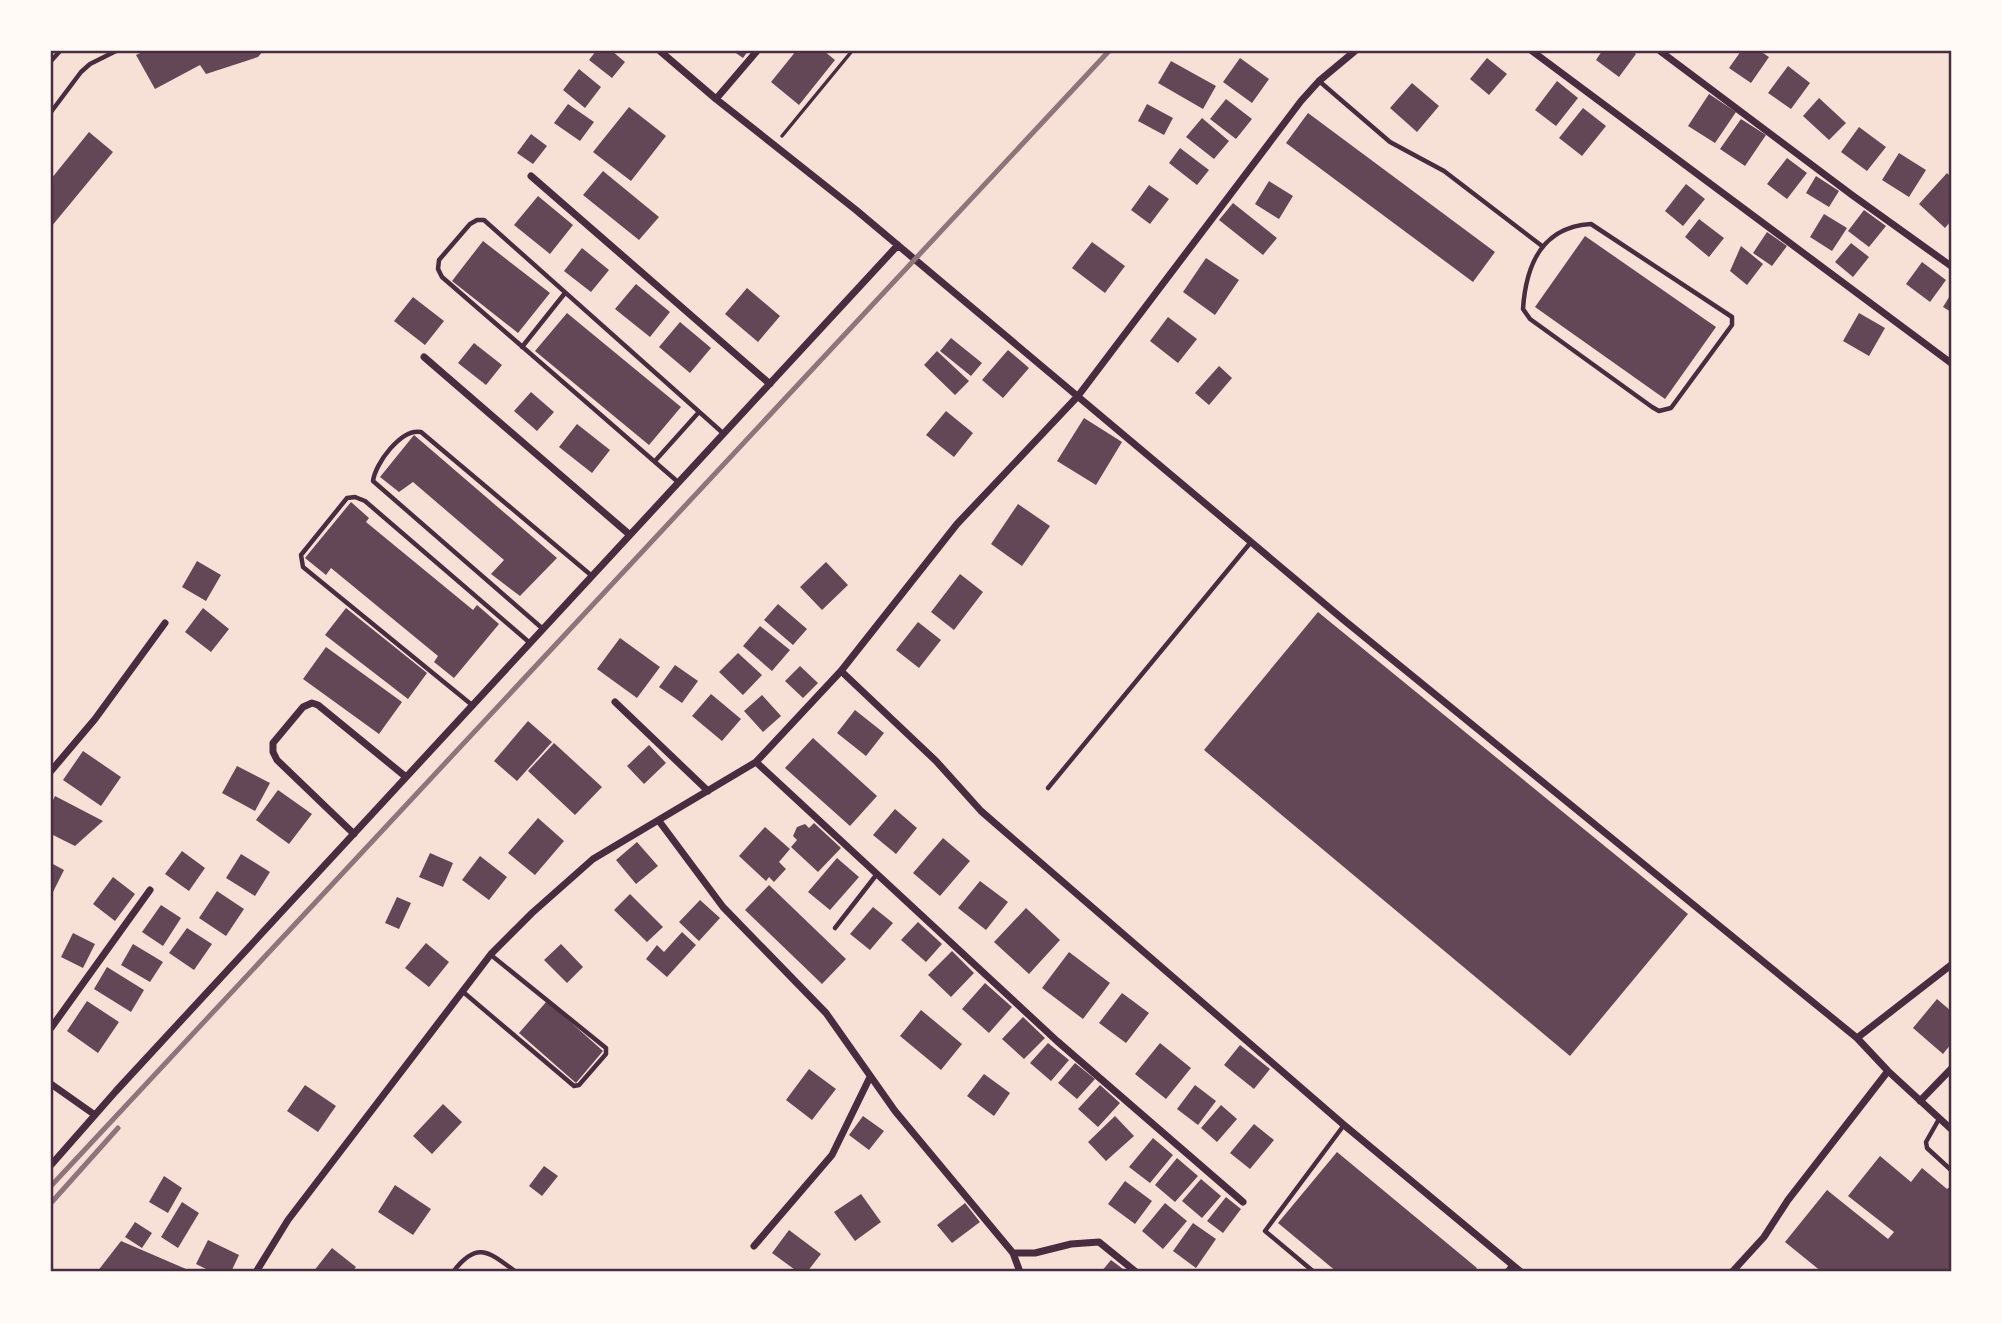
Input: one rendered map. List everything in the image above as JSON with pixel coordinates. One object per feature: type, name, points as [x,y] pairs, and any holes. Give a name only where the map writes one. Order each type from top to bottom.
[{"type":"street","points":[[660,51],[898,246],[1356,630],[1857,1038],[1888,1071],[1951,1129]]},
{"type":"street","points":[[716,99],[757,51]]},
{"type":"street","points":[[256,1272],[288,1220],[491,954],[593,859],[756,762],[841,671],[957,524],[1078,396],[1293,111],[1319,81],[1355,51]]},
{"type":"street","points":[[1532,51],[1951,363]]},
{"type":"street","points":[[1660,51],[1951,266]]},
{"type":"street","points":[[531,176],[770,384]]},
{"type":"street","points":[[51,1165],[898,246]]},
{"type":"street","points":[[424,357],[630,535]]},
{"type":"street","points":[[51,771],[95,719],[165,623]]},
{"type":"street","points":[[841,671],[936,761],[981,811],[1343,1125],[1521,1272]]},
{"type":"street","points":[[615,702],[708,791]]},
{"type":"street","points":[[354,834],[277,760],[273,752],[274,743],[303,707],[312,703],[318,705],[406,778]]},
{"type":"street","points":[[756,762],[1057,1041],[1243,1202]]},
{"type":"street","points":[[659,821],[723,907],[826,1013],[895,1111],[1013,1252],[1020,1272]]},
{"type":"street","points":[[51,1028],[149,890]]},
{"type":"street","points":[[1857,1038],[1951,965]]},
{"type":"street","points":[[1920,1101],[1951,1069]]},
{"type":"street","points":[[1732,1272],[1764,1237],[1788,1200],[1888,1071]]},
{"type":"street","points":[[754,1246],[832,1155],[870,1077]]},
{"type":"street","points":[[51,1084],[95,1115]]},
{"type":"street","points":[[1013,1252],[1035,1253],[1071,1244],[1099,1242],[1136,1272]]},
{"type":"lane","points":[[51,61],[60,51]]},
{"type":"lane","points":[[51,112],[81,72],[90,64],[116,51]]},
{"type":"lane","points":[[1319,81],[1390,142],[1444,171],[1542,246]]},
{"type":"lane","points":[[679,482],[442,277],[438,269],[439,260],[470,224],[484,220],[724,434]]},
{"type":"lane","points":[[1591,224],[1724,309],[1732,317],[1732,325],[1671,408],[1659,411],[1652,407],[1530,320],[1523,309],[1524,300],[1530,268],[1542,246],[1555,235],[1580,225],[1591,224]]},
{"type":"lane","points":[[522,346],[565,293]]},
{"type":"lane","points":[[655,461],[699,412]]},
{"type":"lane","points":[[543,629],[373,481],[374,473],[400,438],[414,431],[421,432],[592,577]]},
{"type":"lane","points":[[473,705],[303,567],[301,555],[347,498],[355,497],[365,501],[530,643]]},
{"type":"lane","points":[[1048,788],[1251,542]]},
{"type":"lane","points":[[835,928],[877,874]]},
{"type":"lane","points":[[462,991],[573,1086],[579,1085],[606,1054],[606,1048],[491,954]]},
{"type":"lane","points":[[1940,1118],[1931,1129],[1926,1142],[1927,1148],[1951,1170]]},
{"type":"lane","points":[[1314,1272],[1265,1231],[1343,1125]]},
{"type":"lane","points":[[453,1272],[465,1257],[477,1252],[492,1254],[516,1272]]},
{"type":"lane","points":[[1506,1272],[1512,1265]]},
{"type":"path","points":[[774,146],[852,51]]},
{"type":"building","points":[[144,51],[263,51],[258,57],[206,74],[200,65],[155,89],[136,55]]},
{"type":"building","points":[[596,51],[612,51],[625,62],[612,78],[589,60]]},
{"type":"building","points":[[733,51],[748,51],[743,58]]},
{"type":"building","points":[[796,51],[824,51],[835,60],[799,105],[771,82]]},
{"type":"building","points":[[1602,51],[1632,51],[1636,54],[1619,77],[1596,60]]},
{"type":"building","points":[[1741,51],[1760,51],[1769,57],[1751,83],[1729,68]]},
{"type":"building","points":[[1240,58],[1269,79],[1252,103],[1223,82]]},
{"type":"building","points":[[1487,58],[1507,74],[1489,95],[1470,79]]},
{"type":"building","points":[[1171,61],[1216,86],[1203,109],[1158,83]]},
{"type":"building","points":[[1788,66],[1810,83],[1791,109],[1768,93]]},
{"type":"building","points":[[579,69],[601,87],[585,108],[563,90]]},
{"type":"building","points":[[1557,81],[1578,98],[1556,126],[1535,110]]},
{"type":"building","points":[[1412,83],[1439,106],[1417,132],[1390,108]]},
{"type":"building","points":[[1709,94],[1736,112],[1715,143],[1688,126]]},
{"type":"building","points":[[1819,98],[1846,123],[1829,140],[1803,116]]},
{"type":"building","points":[[1226,99],[1252,119],[1236,139],[1210,119]]},
{"type":"building","points":[[568,104],[594,122],[580,141],[554,123]]},
{"type":"building","points":[[1147,104],[1173,118],[1164,135],[1138,121]]},
{"type":"building","points":[[629,107],[666,136],[631,181],[593,152]]},
{"type":"building","points":[[1583,108],[1606,126],[1582,156],[1559,138]]},
{"type":"building","points":[[1308,113],[1495,252],[1473,282],[1286,143]]},
{"type":"building","points":[[1202,118],[1229,141],[1214,159],[1186,137]]},
{"type":"building","points":[[1741,119],[1766,135],[1745,166],[1720,149]]},
{"type":"building","points":[[1859,127],[1886,147],[1867,171],[1841,152]]},
{"type":"building","points":[[89,132],[113,152],[51,227],[51,179]]},
{"type":"building","points":[[531,134],[547,146],[533,164],[517,153]]},
{"type":"building","points":[[1180,148],[1209,170],[1197,185],[1169,163]]},
{"type":"building","points":[[1899,153],[1926,170],[1909,197],[1882,180]]},
{"type":"building","points":[[1787,158],[1807,173],[1787,199],[1767,184]]},
{"type":"building","points":[[603,171],[659,217],[639,240],[583,195]]},
{"type":"building","points":[[1947,173],[1951,177],[1951,221],[1945,228],[1919,204]]},
{"type":"building","points":[[1816,176],[1839,191],[1829,207],[1806,193]]},
{"type":"building","points":[[1269,181],[1293,196],[1279,219],[1255,204]]},
{"type":"building","points":[[1686,184],[1705,199],[1683,226],[1665,211]]},
{"type":"building","points":[[1149,185],[1169,199],[1150,224],[1131,210]]},
{"type":"building","points":[[538,196],[573,225],[550,254],[514,225]]},
{"type":"building","points":[[1233,203],[1277,238],[1263,255],[1219,220]]},
{"type":"building","points":[[1864,210],[1886,226],[1869,247],[1848,231]]},
{"type":"building","points":[[1824,214],[1847,228],[1832,251],[1810,237]]},
{"type":"building","points":[[1699,219],[1724,238],[1709,257],[1685,237]]},
{"type":"building","points":[[1767,232],[1787,246],[1772,266],[1753,253]]},
{"type":"building","points":[[1585,236],[1716,327],[1665,399],[1535,307]]},
{"type":"building","points":[[483,241],[550,293],[518,333],[452,281]]},
{"type":"building","points":[[1092,242],[1125,266],[1105,293],[1072,268]]},
{"type":"building","points":[[1851,243],[1869,257],[1853,277],[1835,262]]},
{"type":"building","points":[[1741,246],[1763,264],[1747,285],[1730,271]]},
{"type":"building","points":[[582,248],[609,270],[591,292],[564,271]]},
{"type":"building","points":[[1206,258],[1239,280],[1215,315],[1183,292]]},
{"type":"building","points":[[1922,262],[1946,280],[1930,302],[1906,284]]},
{"type":"building","points":[[636,284],[670,312],[650,337],[615,309]]},
{"type":"building","points":[[747,288],[780,316],[758,342],[725,314]]},
{"type":"building","points":[[1951,294],[1951,312],[1943,307]]},
{"type":"building","points":[[413,297],[444,321],[425,345],[394,321]]},
{"type":"building","points":[[567,313],[681,407],[649,445],[535,351]]},
{"type":"building","points":[[1859,313],[1885,328],[1869,356],[1843,341]]},
{"type":"building","points":[[1168,317],[1197,339],[1178,363],[1150,341]]},
{"type":"building","points":[[680,322],[711,348],[690,373],[659,347]]},
{"type":"building","points":[[951,338],[982,363],[971,376],[940,351]]},
{"type":"building","points":[[474,343],[502,365],[486,385],[458,363]]},
{"type":"building","points":[[1008,350],[1029,368],[1003,398],[982,380]]},
{"type":"building","points":[[937,351],[969,381],[955,395],[924,365]]},
{"type":"building","points":[[1219,366],[1232,378],[1209,405],[1195,393]]},
{"type":"building","points":[[531,392],[554,412],[537,431],[514,411]]},
{"type":"building","points":[[946,411],[973,433],[954,457],[926,435]]},
{"type":"building","points":[[1084,418],[1122,442],[1096,485],[1057,461]]},
{"type":"building","points":[[577,424],[610,450],[592,473],[559,447]]},
{"type":"building","points":[[414,435],[557,558],[520,596],[491,574],[504,560],[413,482],[399,492],[380,477]]},
{"type":"building","points":[[351,502],[369,518],[366,522],[473,610],[477,605],[499,624],[454,678],[434,662],[438,656],[331,568],[326,575],[305,558]]},
{"type":"building","points":[[1018,504],[1050,526],[1022,566],[991,544]]},
{"type":"building","points":[[197,561],[221,575],[206,601],[182,587]]},
{"type":"building","points":[[826,562],[848,585],[822,610],[800,587]]},
{"type":"building","points":[[960,574],[983,592],[954,630],[931,612]]},
{"type":"building","points":[[778,604],[807,629],[793,645],[764,620]]},
{"type":"building","points":[[203,608],[229,629],[211,652],[185,632]]},
{"type":"building","points":[[346,608],[427,673],[408,699],[325,635]]},
{"type":"building","points":[[1318,612],[1688,914],[1570,1056],[1204,750]]},
{"type":"building","points":[[918,622],[941,640],[919,668],[896,650]]},
{"type":"building","points":[[760,626],[790,650],[772,671],[743,646]]},
{"type":"building","points":[[620,638],[660,667],[637,698],[597,669]]},
{"type":"building","points":[[326,647],[402,702],[379,734],[303,679]]},
{"type":"building","points":[[738,653],[762,675],[743,695],[719,672]]},
{"type":"building","points":[[675,665],[698,681],[682,703],[659,687]]},
{"type":"building","points":[[800,666],[818,683],[803,698],[785,681]]},
{"type":"building","points":[[711,694],[741,719],[722,741],[692,716]]},
{"type":"building","points":[[762,695],[781,716],[763,732],[744,711]]},
{"type":"building","points":[[855,710],[884,733],[866,756],[837,733]]},
{"type":"building","points":[[528,721],[552,742],[517,781],[494,761]]},
{"type":"building","points":[[813,738],[877,796],[850,826],[785,768]]},
{"type":"building","points":[[554,743],[602,787],[575,815],[528,771]]},
{"type":"building","points":[[649,745],[666,763],[644,784],[627,766]]},
{"type":"building","points":[[83,751],[121,777],[101,806],[63,780]]},
{"type":"building","points":[[237,766],[270,783],[255,811],[222,793]]},
{"type":"building","points":[[278,790],[312,814],[289,844],[256,820]]},
{"type":"building","points":[[55,796],[103,821],[75,846],[51,834],[51,804]]},
{"type":"building","points":[[895,809],[917,828],[896,854],[873,835]]},
{"type":"building","points":[[538,818],[564,841],[535,875],[508,853]]},
{"type":"building","points":[[814,823],[841,848],[818,872],[791,847],[797,840],[793,836],[797,827],[805,824],[809,828]]},
{"type":"building","points":[[765,827],[790,849],[779,862],[786,869],[774,882],[769,877],[766,881],[739,856]]},
{"type":"building","points":[[943,838],[970,861],[940,896],[913,873]]},
{"type":"building","points":[[637,842],[658,866],[636,884],[616,860]]},
{"type":"building","points":[[182,851],[205,868],[189,891],[165,874]]},
{"type":"building","points":[[430,853],[453,863],[443,887],[419,877]]},
{"type":"building","points":[[241,854],[270,872],[255,896],[226,878]]},
{"type":"building","points":[[480,856],[507,877],[489,900],[462,880]]},
{"type":"building","points":[[837,858],[859,877],[830,910],[808,892]]},
{"type":"building","points":[[51,863],[64,870],[51,896]]},
{"type":"building","points":[[113,877],[135,894],[115,921],[93,904]]},
{"type":"building","points":[[980,881],[1008,902],[986,930],[958,908]]},
{"type":"building","points":[[769,885],[846,959],[822,984],[745,910]]},
{"type":"building","points":[[217,891],[244,909],[226,936],[199,918]]},
{"type":"building","points":[[630,894],[663,927],[647,942],[614,910]]},
{"type":"building","points":[[397,897],[411,903],[399,929],[385,923]]},
{"type":"building","points":[[700,900],[720,918],[699,941],[679,922]]},
{"type":"building","points":[[161,905],[181,918],[163,946],[142,932]]},
{"type":"building","points":[[873,907],[893,923],[870,950],[850,934]]},
{"type":"building","points":[[1026,908],[1060,940],[1029,974],[994,942]]},
{"type":"building","points":[[918,922],[942,944],[926,962],[901,940]]},
{"type":"building","points":[[187,928],[212,944],[194,970],[169,953]]},
{"type":"building","points":[[682,932],[696,945],[667,977],[646,959],[657,945],[664,952]]},
{"type":"building","points":[[73,933],[95,944],[83,968],[61,957]]},
{"type":"building","points":[[426,943],[449,962],[429,987],[405,968]]},
{"type":"building","points":[[133,944],[163,962],[150,982],[121,965]]},
{"type":"building","points":[[561,944],[583,967],[567,983],[544,960]]},
{"type":"building","points":[[952,951],[974,973],[951,997],[928,975]]},
{"type":"building","points":[[1069,952],[1110,983],[1083,1019],[1042,988]]},
{"type":"building","points":[[107,967],[144,990],[131,1012],[94,989]]},
{"type":"building","points":[[985,983],[1012,1007],[989,1033],[962,1009]]},
{"type":"building","points":[[1122,993],[1149,1013],[1126,1043],[1099,1023]]},
{"type":"building","points":[[1937,999],[1951,1011],[1951,1044],[1943,1054],[1913,1028]]},
{"type":"building","points":[[87,1001],[119,1022],[98,1053],[67,1031]]},
{"type":"building","points":[[547,1001],[603,1051],[576,1083],[519,1033]]},
{"type":"building","points":[[921,1010],[962,1044],[941,1070],[900,1036]]},
{"type":"building","points":[[1023,1017],[1045,1038],[1024,1059],[1002,1039]]},
{"type":"building","points":[[1048,1043],[1069,1060],[1051,1081],[1030,1063]]},
{"type":"building","points":[[1160,1043],[1191,1068],[1166,1099],[1135,1074]]},
{"type":"building","points":[[1240,1045],[1270,1069],[1254,1089],[1224,1065]]},
{"type":"building","points":[[1075,1063],[1095,1079],[1077,1099],[1058,1083]]},
{"type":"building","points":[[809,1069],[836,1089],[812,1120],[786,1100]]},
{"type":"building","points":[[984,1074],[1010,1093],[994,1116],[967,1096]]},
{"type":"building","points":[[305,1085],[336,1106],[318,1132],[287,1111]]},
{"type":"building","points":[[1100,1085],[1120,1103],[1098,1127],[1078,1109]]},
{"type":"building","points":[[1195,1085],[1216,1101],[1198,1125],[1177,1109]]},
{"type":"building","points":[[443,1104],[462,1122],[432,1154],[413,1136]]},
{"type":"building","points":[[1221,1105],[1237,1119],[1217,1142],[1201,1128]]},
{"type":"building","points":[[863,1116],[884,1131],[869,1150],[849,1135]]},
{"type":"building","points":[[1115,1116],[1134,1136],[1106,1161],[1088,1142]]},
{"type":"building","points":[[1254,1124],[1274,1140],[1250,1169],[1230,1153]]},
{"type":"building","points":[[1153,1138],[1173,1155],[1150,1183],[1129,1167]]},
{"type":"building","points":[[1337,1152],[1477,1268],[1473,1272],[1337,1272],[1278,1223]]},
{"type":"building","points":[[1880,1156],[1911,1182],[1922,1168],[1947,1189],[1951,1186],[1951,1272],[1822,1272],[1785,1242],[1827,1190],[1888,1239],[1894,1232],[1848,1196]]},
{"type":"building","points":[[1177,1158],[1198,1176],[1175,1202],[1155,1185]]},
{"type":"building","points":[[544,1166],[558,1176],[542,1196],[529,1186]]},
{"type":"building","points":[[164,1176],[182,1188],[168,1213],[149,1202]]},
{"type":"building","points":[[1201,1179],[1221,1196],[1202,1218],[1182,1201]]},
{"type":"building","points":[[1125,1181],[1152,1201],[1135,1224],[1108,1204]]},
{"type":"building","points":[[395,1185],[431,1209],[413,1235],[378,1212]]},
{"type":"building","points":[[861,1194],[881,1222],[855,1241],[834,1212]]},
{"type":"building","points":[[1226,1197],[1241,1209],[1223,1233],[1207,1221]]},
{"type":"building","points":[[182,1202],[199,1213],[178,1248],[161,1237]]},
{"type":"building","points":[[965,1203],[980,1222],[952,1243],[937,1225]]},
{"type":"building","points":[[1165,1203],[1187,1221],[1163,1249],[1142,1231]]},
{"type":"building","points":[[135,1222],[152,1233],[142,1248],[125,1237]]},
{"type":"building","points":[[1193,1223],[1216,1239],[1196,1268],[1173,1251]]},
{"type":"building","points":[[789,1230],[821,1254],[807,1272],[798,1272],[772,1253]]},
{"type":"building","points":[[208,1240],[239,1255],[231,1272],[212,1272],[196,1264]]},
{"type":"building","points":[[121,1241],[193,1272],[97,1272]]},
{"type":"building","points":[[332,1248],[356,1267],[352,1272],[313,1272]]},
{"type":"building","points":[[1111,1260],[1127,1272],[1101,1272]]},
{"type":"railway","points":[[51,1186],[1109,51]]},
{"type":"railway","points":[[51,1203],[118,1128]]}]
